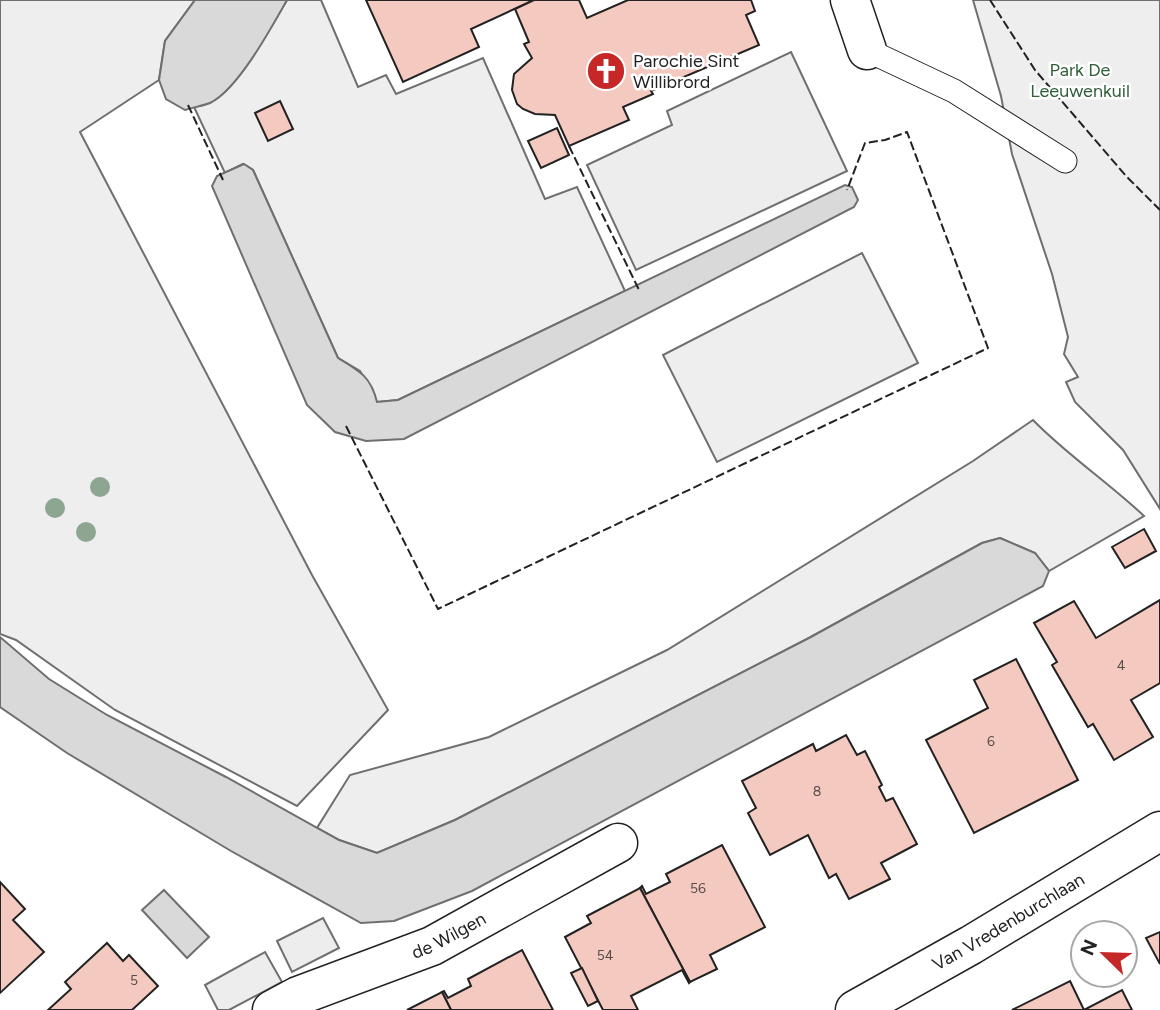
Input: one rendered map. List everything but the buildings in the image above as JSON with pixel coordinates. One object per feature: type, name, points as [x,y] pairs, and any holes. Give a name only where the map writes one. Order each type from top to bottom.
[{"type":"street","points":[[850,0],[867,50]]},
{"type":"street","name":"Van Vredenburchlaan","points":[[855,1010],[971,945],[1160,831]]},
{"type":"street","name":"de Wilgen","points":[[272,1010],[298,996],[432,946],[618,843]]},
{"type":"lane","points":[[867,50],[954,91],[1065,161]]},
{"type":"green space","points":[[0,0],[195,0],[165,41],[159,80],[80,132],[312,575],[388,710],[297,806],[115,710],[16,640],[0,634]]},
{"type":"green space","points":[[287,0],[321,0],[358,87],[386,75],[396,94],[483,58],[545,199],[577,187],[625,291],[398,400],[377,402],[360,371],[338,358],[253,170],[243,164],[225,173],[194,107],[210,102],[232,84],[253,56]]},
{"type":"green space","name":"Park De Leeuwenkuil","points":[[973,0],[1160,0],[1160,509],[1123,450],[1075,402],[1066,382],[1078,377],[1064,354],[1068,337],[1052,274],[1012,154],[1001,96]]},
{"type":"green space","points":[[862,253],[918,363],[717,462],[663,355]]},
{"type":"green space","points":[[1033,420],[1144,516],[1049,571],[1035,553],[1000,538],[982,543],[809,638],[455,820],[377,853],[339,840],[317,828],[350,775],[489,737],[667,650],[973,461]]},
{"type":"shaded area","points":[[195,0],[287,0],[254,56],[223,94],[206,105],[185,110],[166,99],[159,80],[165,41]]},
{"type":"shaded area","points":[[791,52],[847,171],[636,270],[587,165],[672,125],[667,111]]},
{"type":"shaded area","points":[[244,164],[253,170],[338,358],[368,381],[377,402],[398,400],[845,185],[852,187],[858,200],[854,207],[404,439],[366,441],[335,432],[307,405],[212,186],[217,176]]},
{"type":"shaded area","points":[[1000,538],[1035,553],[1049,571],[1043,586],[472,891],[394,921],[361,923],[231,851],[67,753],[0,707],[0,637],[49,679],[107,715],[339,840],[377,853],[455,820],[809,638],[982,543]]},
{"type":"shaded area","points":[[164,890],[209,937],[187,958],[142,910]]},
{"type":"shaded area","points":[[323,918],[339,948],[292,972],[277,941]]},
{"type":"shaded area","points":[[265,952],[282,982],[229,1010],[218,1010],[205,985]]},
{"type":"fence","points":[[990,0],[1035,70],[1126,176],[1160,210]]},
{"type":"fence","points":[[188,105],[223,180]]},
{"type":"fence","points":[[346,426],[438,609],[988,348],[907,132],[885,140],[865,143],[847,190]]},
{"type":"fence","points":[[569,146],[640,292]]},
{"type":"place","name":"Parochie Sint Willibrord","points":[[606,71]]}]
